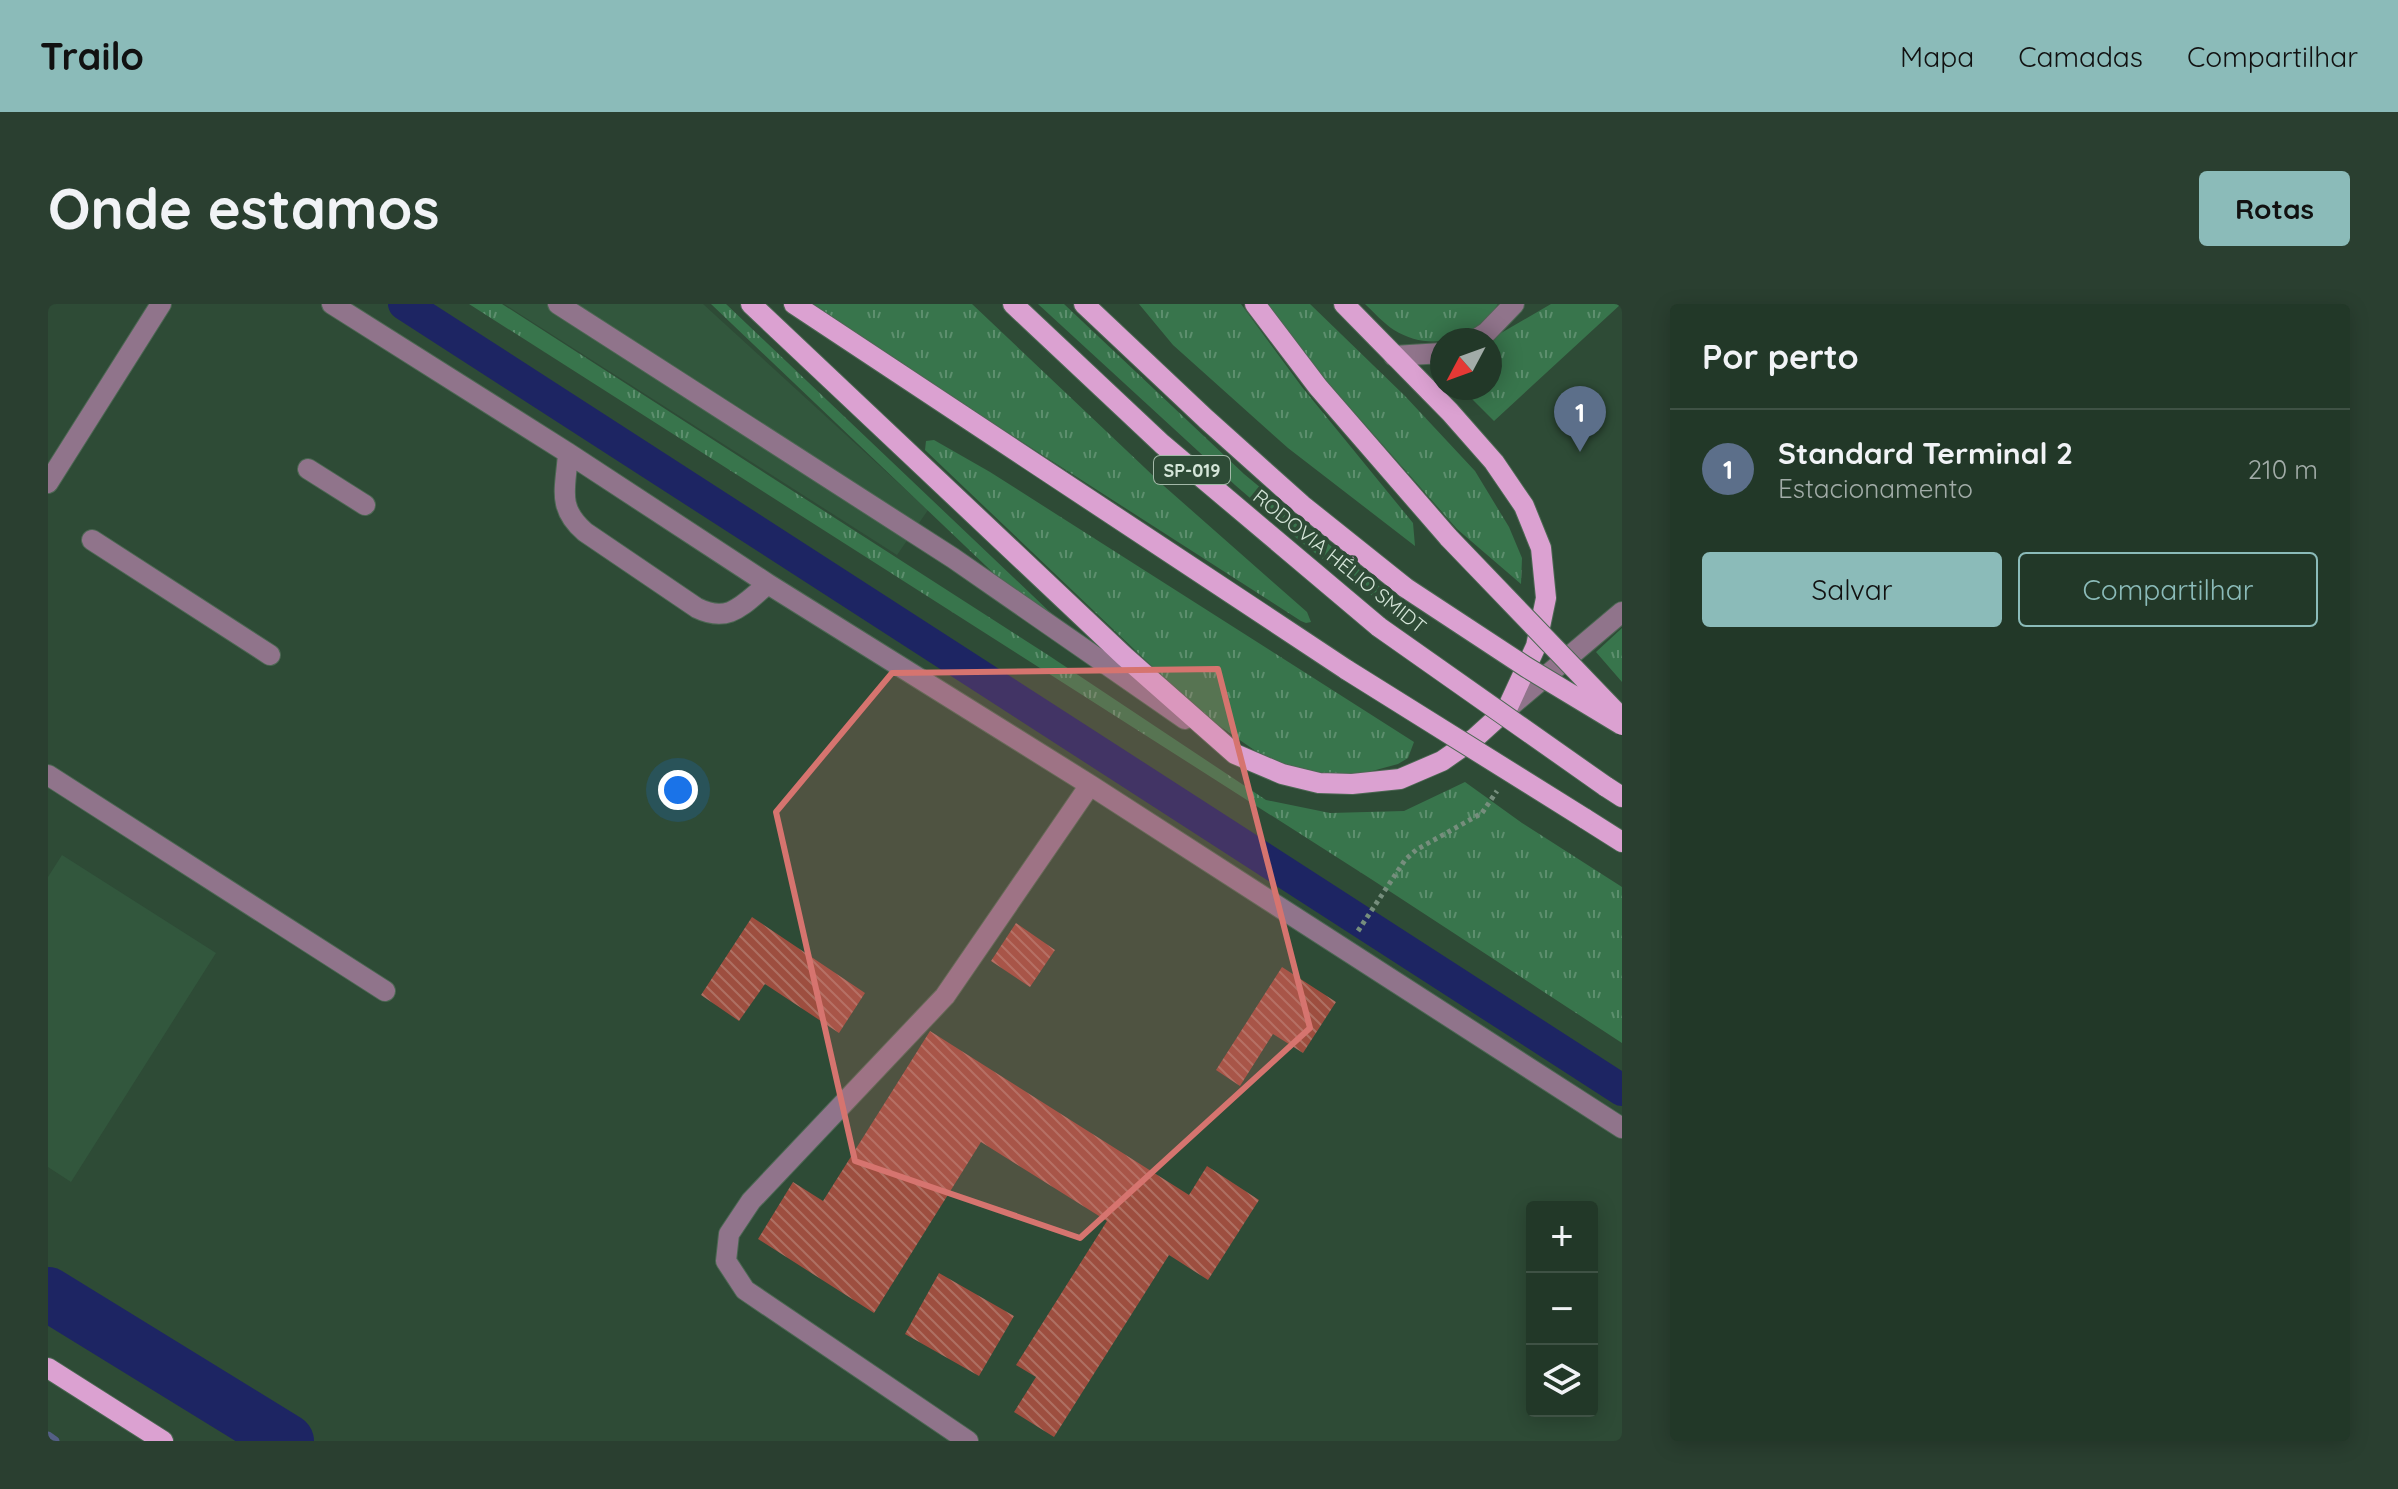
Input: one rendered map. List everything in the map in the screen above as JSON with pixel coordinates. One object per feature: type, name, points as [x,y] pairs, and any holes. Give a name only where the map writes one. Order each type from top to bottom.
[{"type":"main road","points":[[751,304],[1147,677],[1235,754],[1282,774],[1319,783],[1352,784],[1400,779],[1442,761],[1475,738],[1507,709],[1536,646],[1546,598],[1541,548],[1524,506],[1494,462],[1450,412],[1344,304]]},
{"type":"main road","points":[[794,304],[1347,670],[1622,842]]},
{"type":"main road","name":"RODOVIA HÉLIO SMIDT","points":[[1013,304],[1162,444],[1379,627],[1614,792]]},
{"type":"main road","name":"RODOVIA HÉLIO SMIDT","points":[[1084,304],[1302,505],[1406,588],[1526,667],[1622,725]]},
{"type":"main road","points":[[1255,304],[1318,387],[1449,538],[1622,718]]},
{"type":"main road","points":[[48,1368],[163,1441]]},
{"type":"street","points":[[48,483],[161,304]]},
{"type":"street","points":[[332,304],[768,584],[1090,785],[1622,1128]]},
{"type":"street","points":[[558,304],[953,558],[1235,754]]},
{"type":"street","points":[[1096,304],[1125,343]]},
{"type":"street","points":[[1491,328],[1514,304]]},
{"type":"street","points":[[1394,356],[1430,354]]},
{"type":"street","points":[[568,453],[565,506],[572,521],[697,608],[711,615],[727,615],[768,584]]},
{"type":"street","points":[[308,469],[365,505]]},
{"type":"street","points":[[92,540],[270,655]]},
{"type":"street","points":[[1507,709],[1622,612]]},
{"type":"street","points":[[48,775],[385,991]]},
{"type":"street","points":[[968,1441],[745,1290],[726,1261],[729,1234],[751,1201],[945,996],[1090,785]]},
{"type":"path","points":[[1353,938],[1383,894]]},
{"type":"highlighted area","points":[[1218,669],[1310,1028],[1080,1238],[855,1161],[776,812],[892,673]]},
{"type":"shaded area","points":[[504,304],[703,304],[928,510],[897,555]]},
{"type":"shaded area","points":[[62,855],[216,953],[71,1182],[48,1167],[48,877]]},
{"type":"green space","points":[[469,304],[502,304],[1048,655],[1266,800],[1330,813],[1404,811],[1465,782],[1622,887],[1622,1043],[1371,879]]},
{"type":"green space","points":[[711,304],[726,304],[1054,616],[1026,604]]},
{"type":"green space","points":[[812,304],[972,304],[1164,486],[1307,612],[1311,622],[1301,621]]},
{"type":"green space","points":[[1038,304],[1064,304],[1244,474],[1397,601],[1390,609],[1307,547]]},
{"type":"green space","points":[[1139,304],[1241,304],[1302,387],[1413,523],[1415,546],[1288,448],[1173,345]]},
{"type":"green space","points":[[1265,304],[1310,304],[1405,396],[1475,471],[1509,527],[1522,558],[1521,584],[1457,529],[1286,335]]},
{"type":"green space","points":[[1365,304],[1498,304],[1474,328],[1430,328],[1430,341],[1408,337],[1382,321]]},
{"type":"green space","points":[[1551,304],[1621,304],[1494,421],[1473,400],[1502,400],[1502,332]]},
{"type":"green space","points":[[934,440],[990,472],[1414,742],[1408,758],[1398,764],[1361,774],[1315,777],[1257,752],[1201,713],[925,450],[926,441]]},
{"type":"green space","points":[[1622,628],[1622,682],[1596,652]]},
{"type":"building","points":[[752,917],[865,993],[839,1033],[765,984],[739,1021],[701,995]]},
{"type":"building","points":[[1016,923],[1055,950],[1030,987],[991,961]]},
{"type":"building","points":[[1282,967],[1336,1002],[1303,1053],[1273,1034],[1240,1086],[1216,1070]]},
{"type":"building","points":[[930,1031],[1189,1195],[1207,1166],[1259,1200],[1208,1280],[1169,1255],[1054,1437],[1014,1412],[1036,1377],[1016,1365],[1107,1221],[981,1142],[874,1313],[758,1239],[793,1182],[823,1201]]},
{"type":"building","points":[[939,1273],[1014,1316],[979,1376],[905,1334]]},
{"type":"waterway","points":[[404,304],[1622,1090]]},
{"type":"waterway","points":[[48,1294],[287,1441]]},
{"type":"waterway","points":[[48,1436],[55,1441]]},
{"type":"place","name":"Standard Terminal 2","points":[[1580,452]]}]
